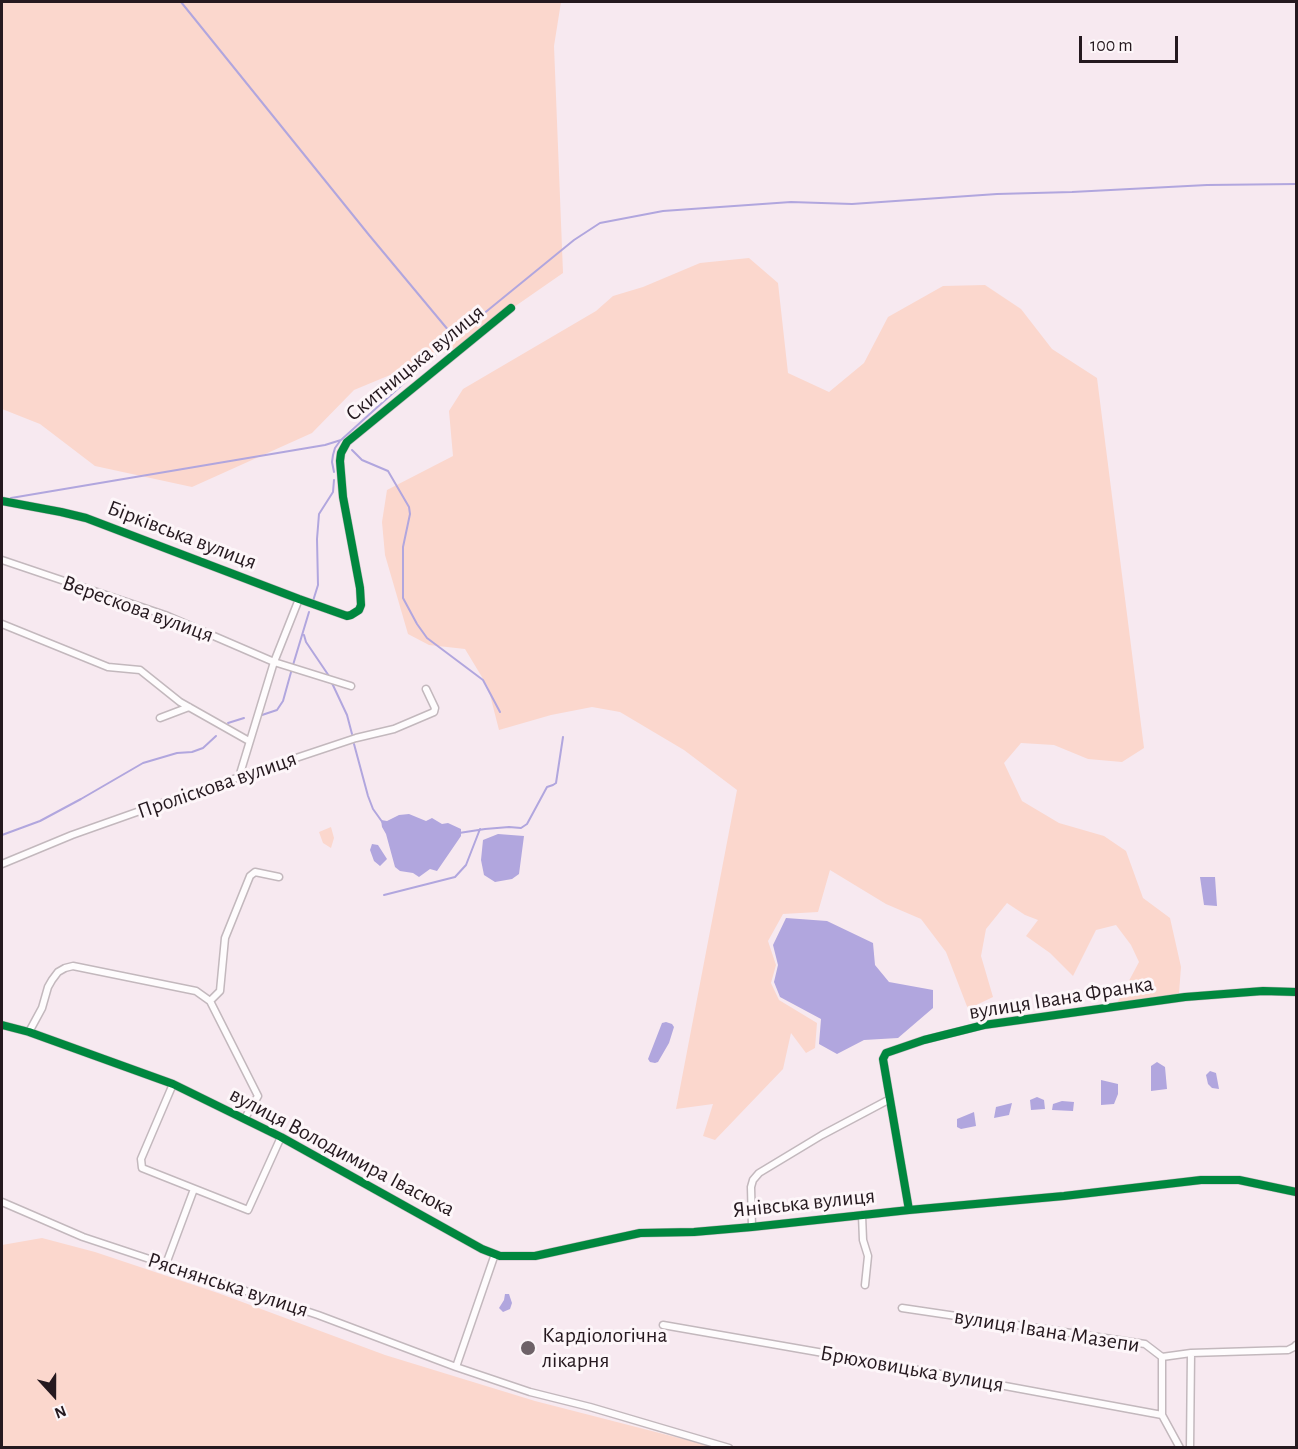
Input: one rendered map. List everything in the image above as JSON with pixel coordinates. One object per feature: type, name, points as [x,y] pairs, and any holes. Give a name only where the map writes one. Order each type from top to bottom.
[{"type":"street","name":"Скитницька вулиця","points":[[347,616],[356,614],[361,605],[360,588],[343,497],[342,453],[347,442],[511,308]]},
{"type":"street","name":"Бірківська вулиця","points":[[2,501],[86,518],[347,616]]},
{"type":"street","name":"Верескова вулиця","points":[[2,560],[165,615],[274,662],[351,686]]},
{"type":"street","points":[[239,777],[274,662],[298,599]]},
{"type":"street","points":[[2,624],[108,667],[140,670],[180,702],[249,741]]},
{"type":"street","name":"Проліскова вулиця","points":[[2,864],[72,835],[168,801],[356,738],[394,729],[434,712],[435,708],[426,689]]},
{"type":"street","points":[[160,718],[189,707]]},
{"type":"street","points":[[210,1001],[220,990],[225,938],[250,876],[257,872],[279,877]]},
{"type":"street","points":[[29,1032],[42,1008],[52,980],[58,972],[73,966],[196,991],[210,1001],[258,1096],[245,1118]]},
{"type":"street","name":"вулиця Івана Франка","points":[[909,1210],[883,1059],[886,1053],[924,1040],[984,1025],[1185,998],[1263,991],[1296,992]]},
{"type":"street","name":"вулиця Володимира Івасюка","points":[[2,1025],[29,1032],[173,1084],[281,1137],[495,1254]]},
{"type":"street","points":[[173,1084],[141,1159],[142,1168],[248,1210],[281,1137]]},
{"type":"street","points":[[752,1227],[751,1187],[759,1173],[822,1135],[890,1099]]},
{"type":"street","name":"Янівська вулиця","points":[[495,1254],[516,1257],[535,1256],[640,1233],[694,1232],[752,1227],[1201,1180],[1239,1180],[1296,1192]]},
{"type":"street","points":[[166,1264],[194,1189]]},
{"type":"street","name":"Ряснянська вулиця","points":[[2,1202],[83,1237],[318,1316],[456,1367],[530,1392],[590,1407],[729,1448]]},
{"type":"street","points":[[862,1215],[863,1240],[868,1256],[865,1285]]},
{"type":"street","points":[[456,1367],[495,1254]]},
{"type":"street","name":"вулиця Івана Мазепи","points":[[902,1308],[1145,1344],[1162,1356],[1288,1350],[1296,1345]]},
{"type":"street","name":"Брюховицька вулиця","points":[[663,1325],[1162,1415]]},
{"type":"street","points":[[1190,1448],[1191,1353]]},
{"type":"street","points":[[1162,1356],[1162,1415],[1180,1448]]},
{"type":"shaded area","points":[[2,2],[561,2],[554,46],[563,273],[455,348],[354,390],[312,433],[192,487],[95,466],[40,424],[2,409]]},
{"type":"shaded area","points":[[749,258],[778,283],[788,373],[829,392],[864,363],[888,317],[943,286],[985,285],[1021,309],[1052,349],[1097,378],[1144,748],[1122,762],[1088,759],[1054,745],[1021,743],[1004,763],[1022,801],[1059,823],[1104,836],[1126,851],[1143,898],[1170,918],[1181,967],[1179,993],[1152,1003],[1115,1007],[1139,962],[1131,945],[1116,925],[1096,930],[1073,976],[1050,953],[1026,936],[1038,920],[1025,915],[1007,903],[986,929],[981,956],[993,997],[968,1009],[946,952],[921,919],[886,904],[830,870],[818,912],[783,914],[768,941],[776,965],[771,983],[779,1000],[817,1023],[815,1048],[806,1053],[791,1033],[783,1069],[715,1140],[703,1136],[713,1104],[676,1109],[737,790],[684,750],[620,712],[592,707],[551,715],[499,730],[488,687],[465,649],[429,645],[408,634],[385,555],[382,522],[387,490],[453,456],[449,411],[463,389],[596,311],[613,296],[643,287],[700,263]]},
{"type":"shaded area","points":[[409,814],[426,821],[432,818],[442,824],[448,823],[461,829],[461,836],[437,871],[430,869],[419,877],[395,867],[382,827],[381,820],[387,821],[399,815]]},
{"type":"shaded area","points":[[331,827],[334,838],[331,848],[323,843],[319,832]]},
{"type":"shaded area","points":[[498,834],[524,836],[519,874],[512,879],[495,882],[484,875],[481,860],[483,840]]},
{"type":"shaded area","points":[[372,844],[378,845],[387,859],[380,866],[374,861],[370,850]]},
{"type":"shaded area","points":[[1200,877],[1215,877],[1217,906],[1204,905]]},
{"type":"shaded area","points":[[786,918],[827,921],[873,943],[875,965],[889,982],[933,990],[933,1008],[898,1038],[864,1040],[837,1054],[819,1044],[821,1019],[780,997],[774,982],[778,965],[773,945]]},
{"type":"shaded area","points":[[666,1022],[674,1027],[669,1043],[658,1062],[650,1062],[648,1059],[662,1023]]},
{"type":"shaded area","points":[[1157,1062],[1165,1067],[1167,1089],[1151,1091],[1151,1066]]},
{"type":"shaded area","points":[[1210,1071],[1216,1073],[1219,1089],[1212,1088],[1208,1084],[1206,1075]]},
{"type":"shaded area","points":[[1101,1080],[1118,1084],[1118,1094],[1114,1104],[1101,1105]]},
{"type":"shaded area","points":[[1037,1097],[1044,1100],[1045,1109],[1031,1110],[1030,1100]]},
{"type":"shaded area","points":[[1062,1101],[1074,1102],[1073,1111],[1052,1110],[1053,1104]]},
{"type":"shaded area","points":[[1012,1103],[1009,1115],[994,1118],[996,1107]]},
{"type":"shaded area","points":[[974,1112],[976,1126],[961,1129],[957,1127],[957,1119]]},
{"type":"shaded area","points":[[42,1238],[95,1252],[218,1293],[385,1355],[535,1401],[718,1448],[2,1448],[2,1245]]},
{"type":"shaded area","points":[[505,1294],[509,1294],[512,1303],[510,1309],[503,1312],[499,1308]]},
{"type":"waterway","points":[[181,2],[454,337]]},
{"type":"waterway","points":[[11,498],[325,445],[341,440],[455,337],[574,240],[600,223],[663,211],[791,202],[852,204],[997,194],[1207,185],[1296,184]]},
{"type":"waterway","points":[[334,472],[333,455],[340,441]]},
{"type":"waterway","points":[[352,450],[362,460],[388,471],[409,507],[410,514],[403,547],[403,598],[417,624],[427,638],[483,680],[500,712]]},
{"type":"waterway","points":[[313,601],[318,585],[319,514],[333,492],[334,480]]},
{"type":"waterway","points":[[262,715],[277,710],[283,701],[309,612]]},
{"type":"waterway","points":[[304,635],[306,642],[329,676]]},
{"type":"waterway","points":[[331,681],[347,715],[352,734]]},
{"type":"waterway","points":[[228,723],[244,718]]},
{"type":"waterway","points":[[2,835],[40,821],[143,763],[203,748],[216,736]]},
{"type":"waterway","points":[[459,833],[509,827],[521,828],[527,824],[547,787],[556,783],[563,737]]},
{"type":"waterway","points":[[354,744],[368,796],[373,809],[383,823]]},
{"type":"waterway","points":[[384,895],[455,877],[466,865],[480,829]]},
{"type":"cycle path","points":[[2,501],[86,518],[299,599],[347,616],[351,615],[359,610],[361,605],[360,588],[343,497],[341,453],[347,442],[511,308]]},
{"type":"cycle path","points":[[909,1210],[883,1059],[886,1053],[924,1040],[984,1025],[1185,997],[1263,991],[1296,992]]},
{"type":"cycle path","points":[[2,1025],[29,1032],[173,1084],[281,1137],[482,1249],[500,1256],[535,1256],[640,1233],[694,1232],[752,1227],[1201,1180],[1239,1180],[1296,1192]]},
{"type":"place","name":"Кардіологічна лікарня","points":[[528,1348]]}]
